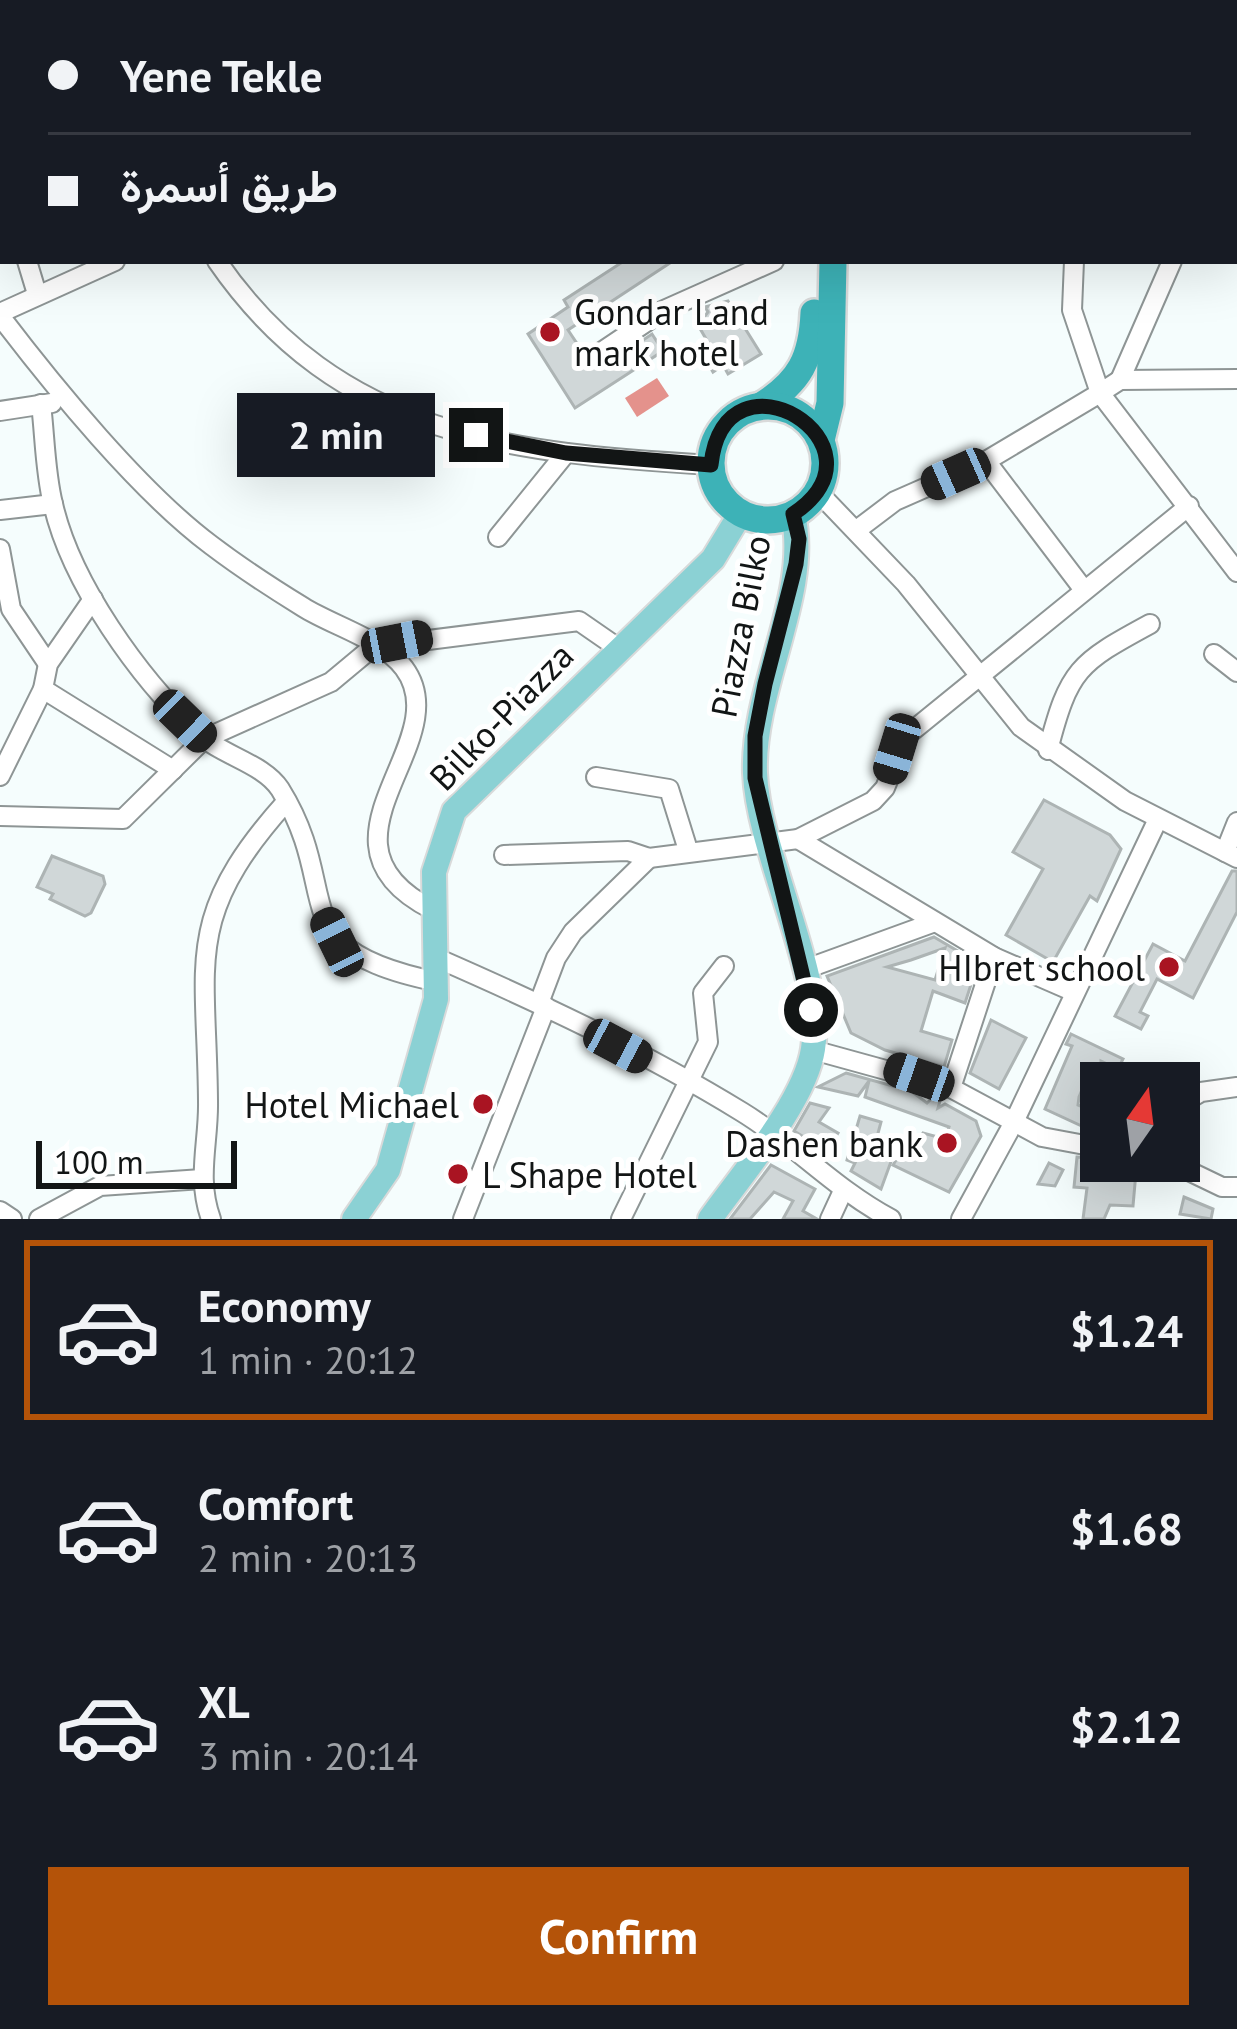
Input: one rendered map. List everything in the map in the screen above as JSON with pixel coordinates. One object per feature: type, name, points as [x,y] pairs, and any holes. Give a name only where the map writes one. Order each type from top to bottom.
[{"type":"highway","points":[[818,264],[808,359],[798,378],[719,432],[711,465],[722,496],[741,514],[764,520],[793,514],[818,492],[824,476],[821,440],[830,403],[833,264]]},
{"type":"highway","points":[[761,406],[797,413],[821,440]]},
{"type":"main road","name":"Bilko-Piazza","points":[[354,1219],[388,1170],[439,970],[434,872],[454,811],[713,559],[741,514]]},
{"type":"main road","name":"Piazza Bilko","points":[[793,514],[799,539],[796,564],[755,736],[755,778],[803,970],[813,1050]]},
{"type":"main road","points":[[710,1219],[770,1134],[813,1050]]},
{"type":"street","points":[[28,264],[37,294]]},
{"type":"street","points":[[108,264],[0,315],[69,402],[208,543],[407,671],[416,710],[383,807],[382,862],[401,892],[433,910]]},
{"type":"street","points":[[219,264],[254,311],[329,379],[378,406],[433,424],[566,453],[711,465]]},
{"type":"street","points":[[594,357],[664,310],[767,264]]},
{"type":"street","points":[[1074,264],[1072,310],[1100,393],[1237,572]]},
{"type":"street","points":[[1120,380],[1171,264]]},
{"type":"street","points":[[858,529],[896,501],[986,461],[1120,380],[1237,379]]},
{"type":"street","points":[[0,411],[69,402]]},
{"type":"street","points":[[41,404],[53,504],[93,599],[204,739],[268,777],[286,802],[337,942],[371,964],[439,970],[542,1005],[690,1084],[770,1134],[842,1193],[891,1219]]},
{"type":"street","points":[[498,537],[566,453]]},
{"type":"street","points":[[986,461],[1084,590]]},
{"type":"street","points":[[818,492],[858,529],[1021,727],[1048,750],[1158,819],[1231,855],[1237,822]]},
{"type":"street","points":[[0,510],[53,504]]},
{"type":"street","points":[[504,855],[628,851],[649,858],[688,850],[769,847],[798,839],[873,801],[885,788],[906,736],[1189,506]]},
{"type":"street","points":[[0,549],[11,609],[48,664]]},
{"type":"street","points":[[0,776],[43,689],[48,664],[93,599]]},
{"type":"street","points":[[0,816],[123,819],[204,739],[331,682],[373,646],[579,621],[618,648]]},
{"type":"street","points":[[1048,750],[1059,709],[1085,661],[1150,624]]},
{"type":"street","points":[[1214,654],[1237,672]]},
{"type":"street","points":[[43,689],[173,770]]},
{"type":"street","points":[[596,777],[665,787],[688,850]]},
{"type":"street","points":[[212,1219],[202,1179],[209,1108],[202,1013],[207,937],[228,879],[286,802]]},
{"type":"street","points":[[962,1219],[1014,1122],[1158,819]]},
{"type":"street","points":[[798,839],[994,957],[1072,992]]},
{"type":"street","points":[[463,1219],[556,958],[573,932],[649,858]]},
{"type":"street","points":[[803,970],[935,922]]},
{"type":"street","points":[[951,1088],[994,957]]},
{"type":"street","points":[[621,1219],[710,1036],[704,988],[724,966]]},
{"type":"street","points":[[813,1050],[951,1088],[1042,1137],[1080,1144]]},
{"type":"street","points":[[1200,1093],[1237,1088]]},
{"type":"street","points":[[1200,1176],[1222,1187],[1237,1187]]},
{"type":"street","points":[[39,1219],[100,1186],[202,1179]]},
{"type":"street","points":[[830,1219],[842,1193]]},
{"type":"street","points":[[0,1211],[13,1219]]},
{"type":"shaded area","points":[[657,378],[669,396],[637,417],[625,398]]},
{"type":"building","name":"Gondar Land mark hotel","points":[[619,264],[668,264],[568,330],[582,351],[582,363],[600,369],[652,334],[663,351],[575,408],[528,334],[568,307],[564,300]]},
{"type":"building","points":[[728,301],[761,354],[728,374],[723,365],[713,372],[704,357],[713,351],[698,325],[708,312],[705,307]]},
{"type":"building","points":[[1044,800],[1110,835],[1121,849],[1097,901],[1090,896],[1053,962],[1006,935],[1043,869],[1013,852]]},
{"type":"building","points":[[52,856],[103,876],[105,884],[91,913],[85,916],[37,887]]},
{"type":"building","points":[[1232,871],[1237,871],[1237,912],[1193,998],[1157,979],[1140,1012],[1148,1016],[1141,1029],[1115,1016],[1153,944],[1185,961]]},
{"type":"building","points":[[934,937],[978,963],[965,1003],[933,991],[921,1031],[952,1040],[944,1067],[885,1050],[851,1033],[827,976]],"holes":[[[945,948],[935,980],[887,967]]]},
{"type":"building","points":[[991,1020],[1026,1038],[999,1089],[970,1073]]},
{"type":"building","points":[[1071,1034],[1123,1059],[1080,1062],[1080,1125],[1045,1109],[1072,1046],[1066,1044]]},
{"type":"building","name":"Dashen bank","points":[[846,1073],[911,1091],[927,1103],[933,1097],[940,1101],[938,1108],[945,1104],[976,1121],[981,1136],[949,1192],[893,1165],[905,1145],[913,1150],[923,1133],[945,1139],[949,1127],[865,1097],[869,1081],[858,1096],[818,1087]]},
{"type":"building","points":[[810,1103],[829,1108],[819,1122],[838,1133],[827,1151],[794,1131]]},
{"type":"building","points":[[860,1116],[881,1122],[873,1152],[892,1159],[881,1189],[851,1171],[855,1163],[847,1160]]},
{"type":"building","points":[[1080,1157],[1080,1182],[1135,1182],[1133,1206],[1110,1205],[1104,1219],[1083,1219],[1087,1188],[1074,1187]]},
{"type":"building","points":[[1049,1163],[1063,1170],[1055,1186],[1038,1184]]},
{"type":"building","points":[[771,1165],[815,1189],[803,1211],[817,1219],[783,1219],[793,1201],[774,1192],[750,1219],[730,1219]]},
{"type":"building","points":[[1184,1197],[1213,1209],[1211,1219],[1180,1214]]},
{"type":"place","name":"Gondar Land mark hotel","points":[[550,332]]},
{"type":"place","name":"HIbret school","points":[[1169,967]]},
{"type":"place","name":"Hotel Michael","points":[[483,1104]]},
{"type":"place","name":"Dashen bank","points":[[947,1143]]},
{"type":"place","name":"L Shape Hotel","points":[[458,1174]]},
{"type":"route","points":[[476,435],[566,453],[711,465],[719,432],[730,420],[745,410],[779,406],[797,413],[821,440],[826,458],[818,492],[793,514],[799,539],[796,564],[755,736],[755,778],[769,847],[811,1010]]}]
